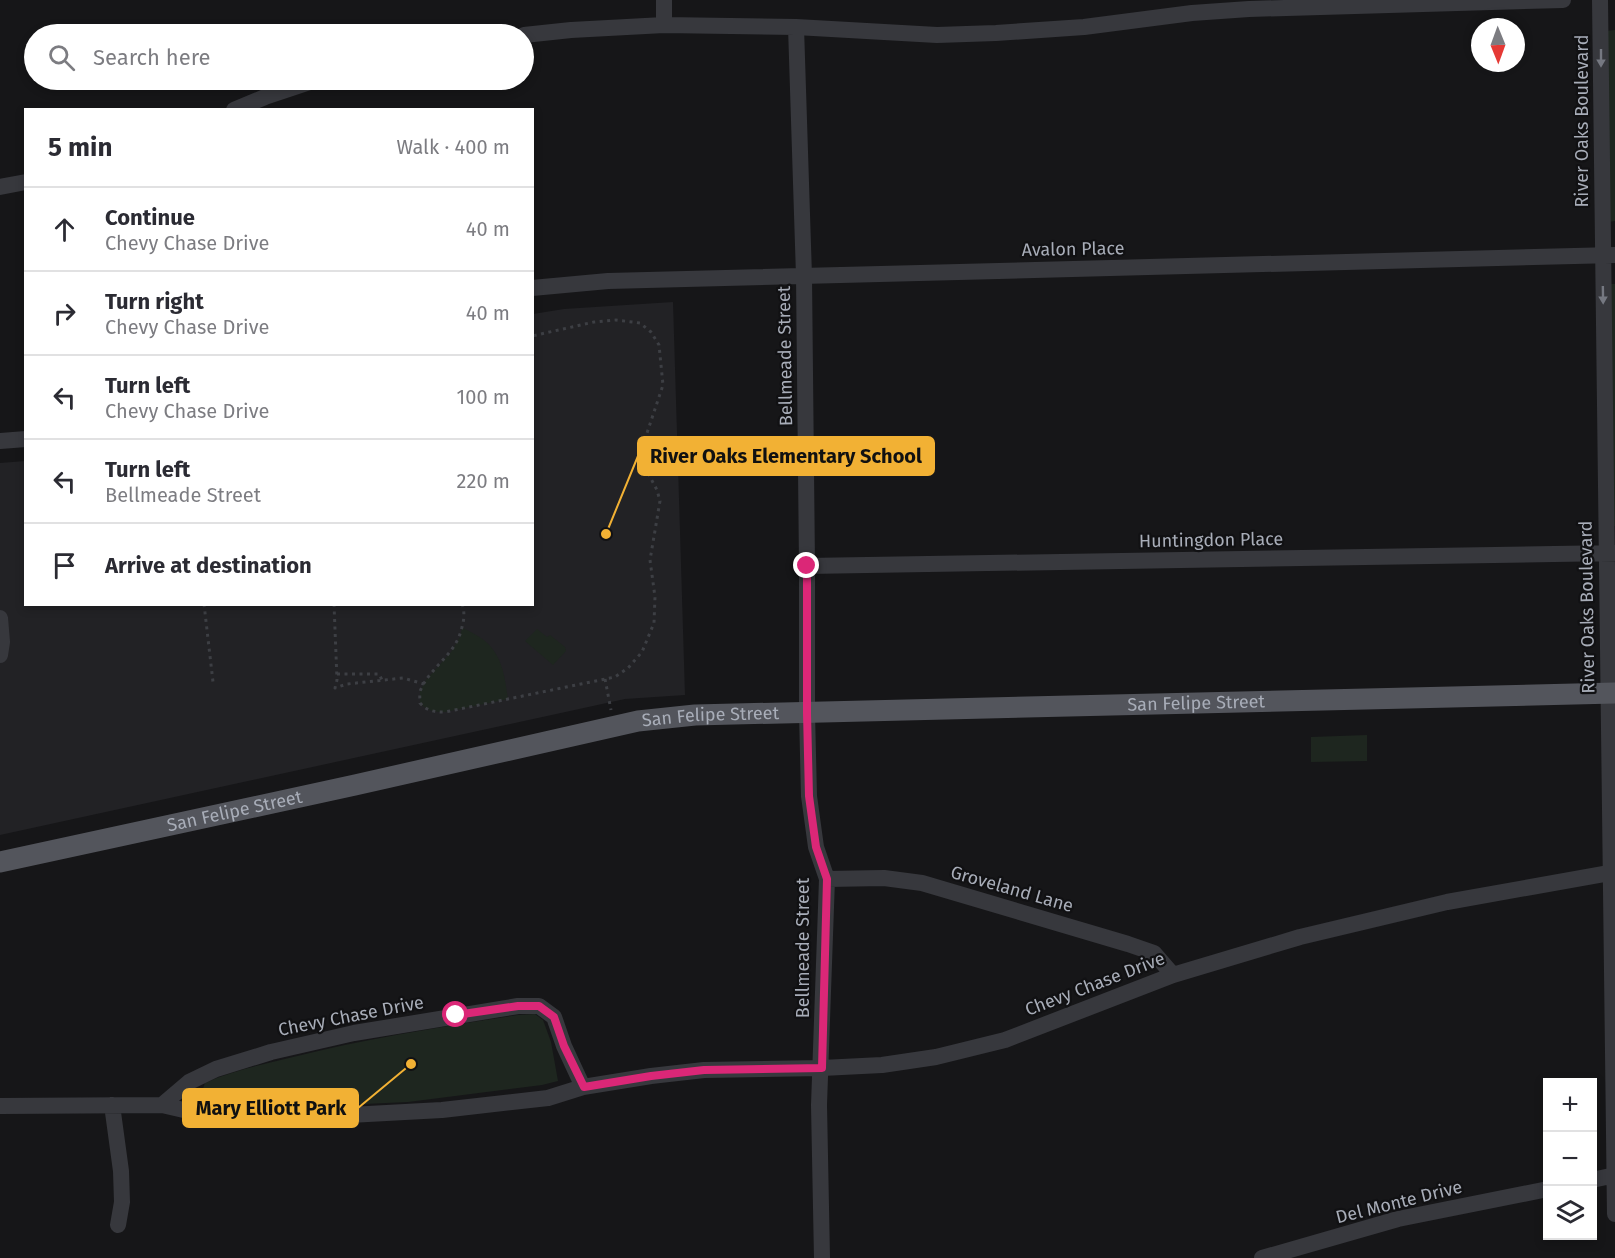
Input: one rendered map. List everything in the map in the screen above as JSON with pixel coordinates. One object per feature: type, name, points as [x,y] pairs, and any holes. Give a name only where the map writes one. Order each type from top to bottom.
[{"type":"main road","name":"San Felipe Street","points":[[0,862],[638,722],[695,715],[1611,693]]},
{"type":"street","points":[[664,0],[664,25]]},
{"type":"street","points":[[534,34],[664,25],[796,27],[937,35],[1084,27],[1192,13],[1249,9],[1563,0]]},
{"type":"street","name":"River Oaks Boulevard","points":[[1600,0],[1609,255],[1615,1214]]},
{"type":"street","name":"Bellmeade Street","points":[[796,27],[804,276],[807,713],[811,806],[816,847],[827,879],[819,1105],[822,1258]]},
{"type":"street","points":[[239,108],[286,90]]},
{"type":"street","points":[[0,187],[24,182]]},
{"type":"street","name":"Avalon Place","points":[[534,288],[608,281],[1609,255]]},
{"type":"street","points":[[0,441],[24,440]]},
{"type":"street","name":"Huntingdon Place","points":[[807,566],[1611,553]]},
{"type":"street","points":[[0,618],[2,642],[0,656]]},
{"type":"street","name":"Chevy Chase Drive","points":[[0,1106],[162,1105],[214,1117],[294,1118],[442,1110],[548,1098],[584,1087],[704,1070],[882,1065],[936,1057],[1005,1040],[1173,975],[1300,937],[1447,902],[1613,872]]},
{"type":"street","name":"Groveland Lane","points":[[827,879],[884,878],[922,883],[1154,953],[1173,975]]},
{"type":"street","name":"Chevy Chase Drive","points":[[162,1105],[189,1082],[216,1069],[271,1052],[354,1033],[518,1006],[539,1006],[554,1017],[564,1046],[584,1087]]},
{"type":"street","points":[[112,1105],[122,1171],[122,1196],[118,1225]]},
{"type":"street","points":[[1597,1179],[1615,1175]]},
{"type":"street","name":"Del Monte Drive","points":[[1262,1258],[1398,1219],[1543,1190]]},
{"type":"path","points":[[463,606],[464,622],[460,637],[420,691],[420,703],[426,709],[435,712],[445,712],[615,677],[628,668],[642,652],[654,623],[655,597],[650,560],[660,501],[643,457],[646,436],[663,385],[659,345],[651,332],[640,323],[616,320],[594,322],[534,336]]},
{"type":"path","points":[[204,606],[213,682]]},
{"type":"path","points":[[334,606],[337,674],[335,688],[347,684],[403,678],[424,684]]},
{"type":"path","points":[[337,674],[380,674],[382,680]]},
{"type":"path","points":[[605,679],[607,691]]},
{"type":"shaded area","points":[[1615,30],[1615,221],[1608,222],[1605,31]]},
{"type":"shaded area","points":[[1608,284],[1615,284],[1615,526],[1612,526]]},
{"type":"shaded area","points":[[673,302],[685,695],[625,699],[0,835],[0,463],[24,461],[24,606],[534,606],[534,314],[564,309]]},
{"type":"shaded area","points":[[462,628],[484,640],[497,656],[504,675],[508,699],[445,712],[428,709],[420,703],[420,691],[426,680],[451,652],[460,637]]},
{"type":"shaded area","points":[[537,629],[547,637],[550,635],[565,647],[566,651],[553,665],[525,641]]},
{"type":"shaded area","points":[[1367,735],[1367,761],[1311,762],[1311,737]]},
{"type":"shaded area","points":[[535,1014],[543,1020],[551,1042],[558,1081],[408,1102],[234,1110],[214,1107],[203,1102],[201,1094],[205,1083],[257,1066],[374,1039]]},
{"type":"place","name":"River Oaks Elementary School","points":[[606,534]]},
{"type":"place","name":"Mary Elliott Park","points":[[411,1064]]},
{"type":"route","points":[[456,1015],[518,1006],[539,1006],[554,1017],[564,1046],[584,1087],[704,1070],[822,1068],[827,879],[816,847],[809,796],[807,566]]}]
